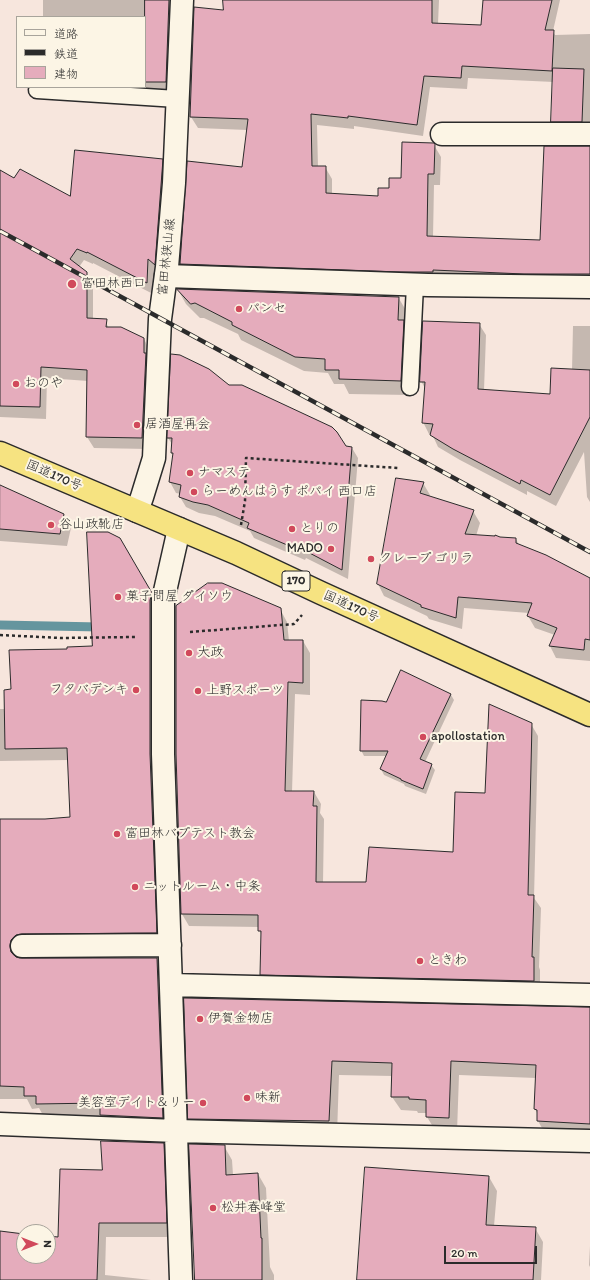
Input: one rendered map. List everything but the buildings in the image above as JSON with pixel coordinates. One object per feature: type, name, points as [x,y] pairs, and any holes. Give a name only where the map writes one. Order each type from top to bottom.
[{"type":"highway","name":"国道170号","points":[[0,453],[236,553],[590,715]]},
{"type":"street","name":"富田林狭山線","points":[[136,510],[142,497],[154,458],[160,319],[166,276],[174,184],[182,0]]},
{"type":"street","points":[[442,134],[590,134]]},
{"type":"street","points":[[166,276],[415,284],[590,287]]},
{"type":"street","points":[[179,529],[163,600],[163,754],[181,1280]]},
{"type":"street","points":[[22,946],[170,945]]},
{"type":"street","points":[[170,985],[590,995]]},
{"type":"street","points":[[0,1124],[176,1131],[590,1141]]},
{"type":"lane","points":[[37,90],[177,99]]},
{"type":"lane","points":[[410,387],[415,284]]},
{"type":"path","points":[[236,553],[245,501],[246,458],[398,468]]},
{"type":"path","points":[[0,635],[61,638],[163,637],[175,633],[294,624],[321,593]]},
{"type":"waterway","points":[[0,625],[100,627]]},
{"type":"railway","points":[[0,231],[590,552]]},
{"type":"place","name":"富田林西口","points":[[72,284]]},
{"type":"place","name":"パンセ","points":[[239,309]]},
{"type":"place","name":"おのや","points":[[16,384]]},
{"type":"place","name":"居酒屋再会","points":[[137,425]]},
{"type":"place","name":"ナマステ","points":[[190,473]]},
{"type":"place","name":"らーめんはうす ポパイ 西口店","points":[[194,492]]},
{"type":"place","name":"谷山政靴店","points":[[51,525]]},
{"type":"place","name":"とりの","points":[[292,529]]},
{"type":"place","name":"MADO","points":[[331,549]]},
{"type":"place","name":"クレープ ゴリラ","points":[[371,559]]},
{"type":"place","name":"菓子問屋 ダイソウ","points":[[118,597]]},
{"type":"place","name":"大政","points":[[189,653]]},
{"type":"place","name":"フタバデンキ","points":[[136,690]]},
{"type":"place","name":"上野スポーツ","points":[[198,691]]},
{"type":"place","name":"apollostation","points":[[423,737]]},
{"type":"place","name":"富田林バプテスト教会","points":[[117,834]]},
{"type":"place","name":"ニットルーム・中条","points":[[135,887]]},
{"type":"place","name":"ときわ","points":[[420,961]]},
{"type":"place","name":"伊賀金物店","points":[[200,1019]]},
{"type":"place","name":"味新","points":[[247,1098]]},
{"type":"place","name":"美容室デイト＆リー","points":[[203,1103]]},
{"type":"place","name":"松井春峰堂","points":[[213,1208]]}]
